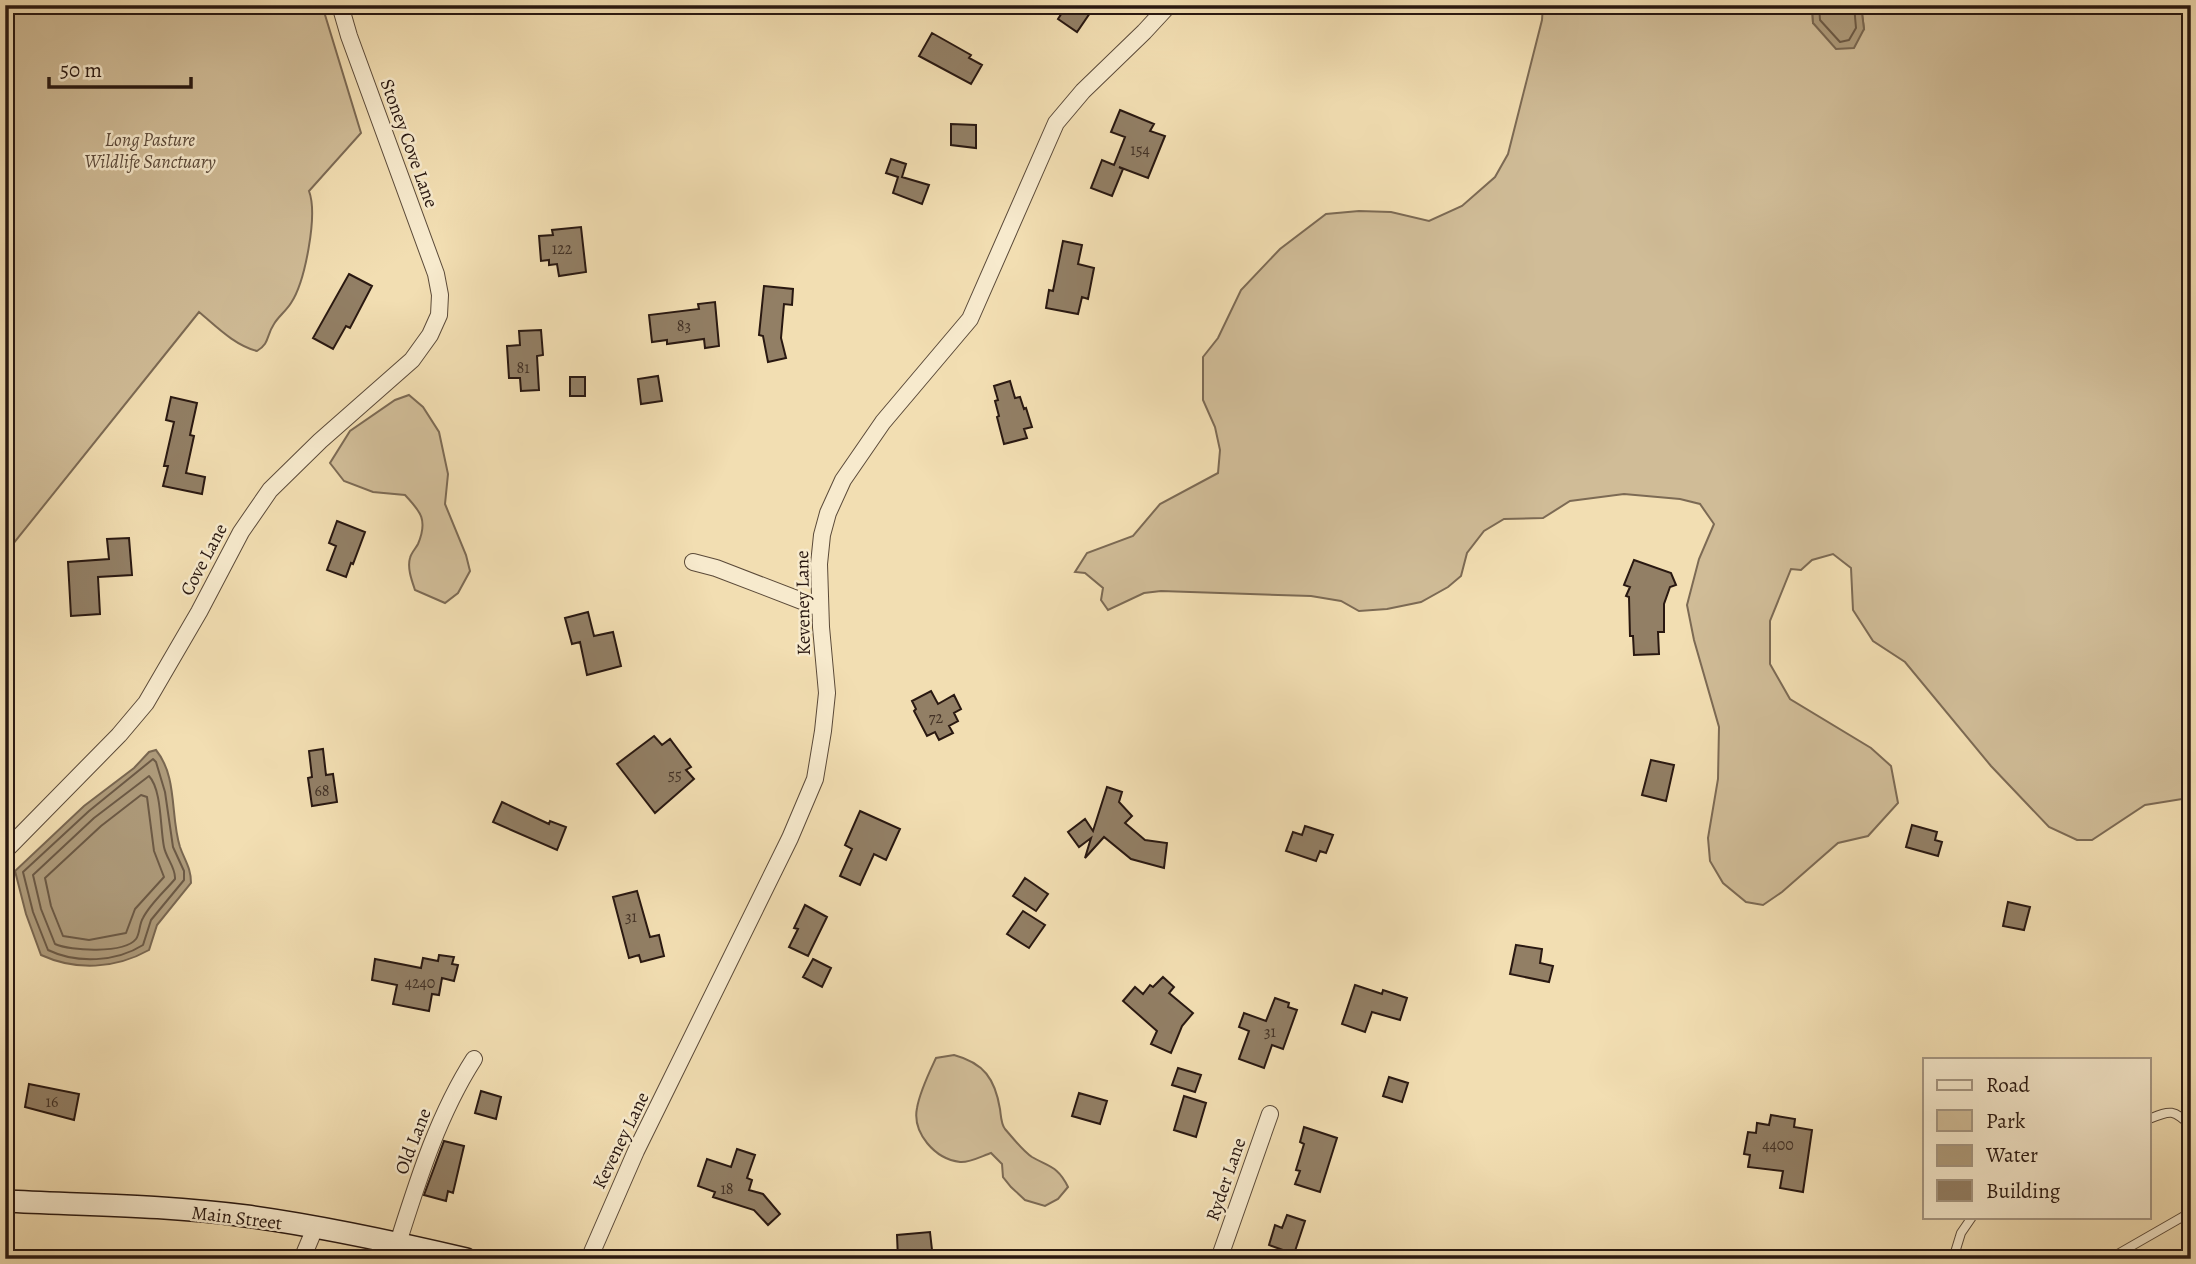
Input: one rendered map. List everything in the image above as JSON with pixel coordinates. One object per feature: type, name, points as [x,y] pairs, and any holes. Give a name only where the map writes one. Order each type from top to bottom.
[{"type":"main road","name":"Main Street","points":[[5,1200],[194,1211],[315,1228],[404,1249],[467,1259]]},
{"type":"street","name":"Stoney Cove Lane","points":[[340,5],[436,274],[440,295]]},
{"type":"street","name":"Keveney Lane","points":[[589,1259],[636,1151],[790,838],[815,779],[824,731],[827,693],[819,564],[822,534],[828,513],[843,480],[883,422],[970,318],[1056,123],[1083,90],[1169,5]]},
{"type":"street","name":"Cove Lane","points":[[5,851],[91,765],[146,703],[254,512],[291,467],[412,360],[430,335],[439,315],[440,295]]},
{"type":"street","points":[[693,562],[716,568],[820,608]]},
{"type":"street","name":"Old Lane","points":[[404,1249],[420,1175],[451,1099],[474,1059]]},
{"type":"street","name":"Ryder Lane","points":[[1219,1259],[1269,1114]]},
{"type":"street","points":[[302,1259],[315,1228]]},
{"type":"lane","points":[[2150,1119],[2166,1112],[2177,1113],[2191,1126]]},
{"type":"lane","points":[[2093,1259],[2116,1255],[2191,1212]]},
{"type":"lane","points":[[1953,1259],[1961,1233],[1971,1218]]},
{"type":"green space","name":"Long Pasture Wildlife Sanctuary","points":[[5,5],[322,5],[361,133],[309,191],[311,231],[301,280],[291,303],[274,324],[264,345],[257,351],[241,344],[199,312],[5,554]]},
{"type":"green space","points":[[1543,5],[1812,5],[1813,23],[1864,29],[1861,5],[2191,5],[2191,801],[2182,799],[2145,805],[2092,840],[2077,840],[2049,827],[1991,766],[1905,662],[1873,641],[1853,610],[1851,568],[1833,554],[1812,560],[1801,570],[1791,569],[1770,621],[1770,664],[1790,699],[1871,748],[1891,766],[1898,803],[1868,836],[1838,843],[1763,905],[1746,902],[1723,883],[1710,861],[1708,838],[1718,779],[1719,727],[1694,640],[1687,605],[1699,559],[1714,524],[1700,504],[1680,499],[1624,494],[1570,501],[1543,518],[1504,519],[1484,531],[1467,553],[1461,576],[1448,587],[1421,602],[1387,609],[1359,611],[1341,601],[1311,596],[1161,591],[1144,593],[1108,610],[1101,600],[1103,588],[1085,573],[1075,572],[1087,553],[1133,536],[1160,504],[1218,473],[1220,450],[1215,427],[1203,400],[1203,357],[1218,338],[1241,290],[1280,249],[1326,214],[1391,212],[1429,221],[1462,206],[1495,177],[1508,154],[1542,20]]},
{"type":"green space","points":[[409,395],[423,407],[439,432],[448,474],[445,504],[470,571],[458,593],[445,603],[415,590],[409,562],[421,536],[422,522],[415,506],[405,495],[373,492],[344,481],[330,463],[350,431],[395,400]]},
{"type":"green space","points":[[954,1055],[973,1063],[986,1074],[995,1089],[1005,1129],[1018,1144],[1032,1157],[1061,1175],[1068,1187],[1058,1199],[1045,1206],[1025,1200],[1003,1177],[1002,1164],[991,1153],[960,1162],[942,1156],[927,1143],[916,1117],[920,1095],[936,1058]]},
{"type":"water","points":[[1812,5],[1861,5],[1864,29],[1854,48],[1836,49],[1813,23]]},
{"type":"water","points":[[156,750],[168,772],[177,835],[191,883],[157,925],[149,950],[123,961],[95,966],[68,964],[41,955],[26,914],[15,871],[84,806],[134,768],[149,752]]},
{"type":"building","points":[[1067,5],[1078,5],[1090,13],[1077,32],[1058,19]]},
{"type":"building","points":[[932,33],[971,55],[969,58],[982,65],[971,84],[919,56]]},
{"type":"building","points":[[1120,110],[1154,124],[1150,131],[1165,136],[1148,178],[1119,167],[1123,169],[1112,196],[1091,188],[1102,160],[1114,165],[1125,137],[1111,132]]},
{"type":"building","points":[[951,124],[976,125],[976,148],[951,145]]},
{"type":"building","points":[[891,159],[906,164],[902,177],[929,185],[922,204],[893,193],[898,177],[886,173]]},
{"type":"building","points":[[581,227],[586,272],[559,276],[557,264],[549,265],[549,260],[541,261],[539,236],[553,235],[552,230]]},
{"type":"building","points":[[1063,241],[1082,245],[1078,264],[1094,268],[1088,299],[1082,297],[1078,314],[1046,308],[1049,290],[1053,291]]},
{"type":"building","points":[[349,274],[372,286],[350,328],[346,326],[333,349],[313,338]]},
{"type":"building","points":[[764,286],[793,289],[792,305],[784,304],[781,338],[786,358],[768,362],[763,336],[759,335]]},
{"type":"building","points":[[715,302],[719,346],[705,348],[704,339],[667,344],[667,340],[652,342],[649,315],[699,309],[698,304]]},
{"type":"building","points":[[541,330],[543,355],[537,356],[539,390],[521,391],[520,378],[509,378],[507,346],[520,345],[519,331]]},
{"type":"building","points":[[658,376],[662,401],[641,404],[638,379]]},
{"type":"building","points":[[570,377],[585,377],[585,396],[570,396]]},
{"type":"building","points":[[1010,381],[1015,398],[1020,397],[1032,427],[1024,429],[1027,438],[1004,444],[997,417],[999,416],[995,401],[998,400],[994,386]]},
{"type":"building","points":[[171,397],[197,403],[190,435],[194,436],[186,473],[205,477],[202,494],[163,486],[168,466],[164,466],[174,422],[166,420]]},
{"type":"building","points":[[337,521],[365,532],[346,577],[327,570],[336,546],[329,543]]},
{"type":"building","points":[[129,538],[132,575],[98,577],[100,614],[71,616],[68,562],[109,559],[107,539]]},
{"type":"building","points":[[1634,560],[1671,573],[1676,585],[1670,587],[1664,604],[1664,632],[1658,632],[1659,654],[1634,655],[1633,636],[1630,636],[1629,597],[1626,596],[1630,587],[1624,585]]},
{"type":"building","points":[[588,612],[594,636],[613,632],[621,666],[587,675],[580,642],[572,644],[565,618]]},
{"type":"building","points":[[931,691],[938,704],[954,695],[961,709],[954,713],[958,721],[949,726],[953,733],[939,740],[935,732],[927,736],[914,711],[916,709],[912,701]]},
{"type":"building","points":[[654,736],[662,745],[670,739],[691,767],[686,770],[694,779],[655,813],[617,764]]},
{"type":"building","points":[[323,749],[326,775],[333,774],[337,802],[312,806],[308,778],[312,777],[309,751]]},
{"type":"building","points":[[1651,760],[1674,765],[1666,801],[1642,795]]},
{"type":"building","points":[[1107,787],[1122,792],[1119,802],[1132,816],[1125,823],[1145,840],[1167,843],[1164,868],[1131,859],[1104,837],[1085,858],[1091,838],[1079,847],[1068,832],[1085,819],[1093,831]]},
{"type":"building","points":[[502,802],[549,824],[550,821],[566,827],[557,850],[493,822]]},
{"type":"building","points":[[860,811],[900,829],[886,860],[874,854],[860,885],[840,876],[852,849],[845,845]]},
{"type":"building","points":[[1912,825],[1937,832],[1935,840],[1942,842],[1938,856],[1906,847]]},
{"type":"building","points":[[1305,826],[1333,835],[1326,853],[1320,851],[1316,861],[1286,851],[1293,832],[1302,835]]},
{"type":"building","points":[[1025,878],[1048,894],[1036,911],[1013,896]]},
{"type":"building","points":[[637,891],[650,937],[659,935],[664,956],[641,962],[639,955],[629,958],[613,897]]},
{"type":"building","points":[[2008,902],[2030,907],[2024,930],[2003,926]]},
{"type":"building","points":[[805,905],[827,917],[808,956],[789,947]]},
{"type":"building","points":[[1023,911],[1045,925],[1029,948],[1007,934]]},
{"type":"building","points":[[1516,945],[1542,949],[1540,963],[1553,966],[1549,982],[1510,974]]},
{"type":"building","points":[[439,955],[454,957],[452,964],[458,965],[454,981],[442,978],[439,995],[432,994],[429,1011],[393,1004],[397,985],[372,980],[375,959],[421,968],[423,958],[438,961]]},
{"type":"building","points":[[813,959],[831,968],[822,987],[803,977]]},
{"type":"building","points":[[1163,977],[1174,987],[1169,993],[1193,1013],[1182,1026],[1171,1053],[1151,1044],[1157,1031],[1123,1001],[1135,987],[1143,994],[1150,985],[1153,987]]},
{"type":"building","points":[[1355,985],[1382,994],[1383,990],[1407,998],[1400,1020],[1372,1012],[1365,1032],[1342,1024]]},
{"type":"building","points":[[1275,998],[1289,1003],[1288,1007],[1297,1010],[1283,1049],[1272,1045],[1264,1068],[1239,1059],[1249,1031],[1239,1027],[1244,1013],[1266,1021]]},
{"type":"building","points":[[1178,1068],[1201,1075],[1195,1092],[1172,1085]]},
{"type":"building","points":[[1389,1077],[1408,1083],[1402,1102],[1383,1096]]},
{"type":"building","points":[[29,1084],[79,1094],[74,1120],[25,1107]]},
{"type":"building","points":[[481,1091],[501,1097],[496,1119],[475,1113]]},
{"type":"building","points":[[1079,1093],[1107,1101],[1100,1124],[1072,1116]]},
{"type":"building","points":[[1184,1096],[1206,1103],[1196,1137],[1174,1130]]},
{"type":"building","points":[[1771,1115],[1795,1119],[1794,1127],[1812,1130],[1803,1192],[1780,1188],[1783,1171],[1748,1167],[1750,1155],[1744,1154],[1748,1132],[1756,1133],[1757,1123],[1769,1125]]},
{"type":"building","points":[[1304,1127],[1337,1138],[1320,1192],[1295,1184],[1300,1171],[1296,1170],[1304,1144],[1300,1142]]},
{"type":"building","points":[[444,1141],[464,1146],[453,1193],[448,1191],[446,1201],[424,1195]]},
{"type":"building","points":[[737,1149],[755,1155],[747,1178],[752,1180],[749,1190],[763,1194],[780,1214],[768,1225],[754,1210],[713,1197],[715,1192],[698,1186],[707,1159],[731,1167]]},
{"type":"building","points":[[1287,1215],[1305,1221],[1294,1254],[1269,1245],[1275,1225],[1282,1228]]},
{"type":"building","points":[[930,1232],[933,1259],[898,1259],[897,1235]]}]
